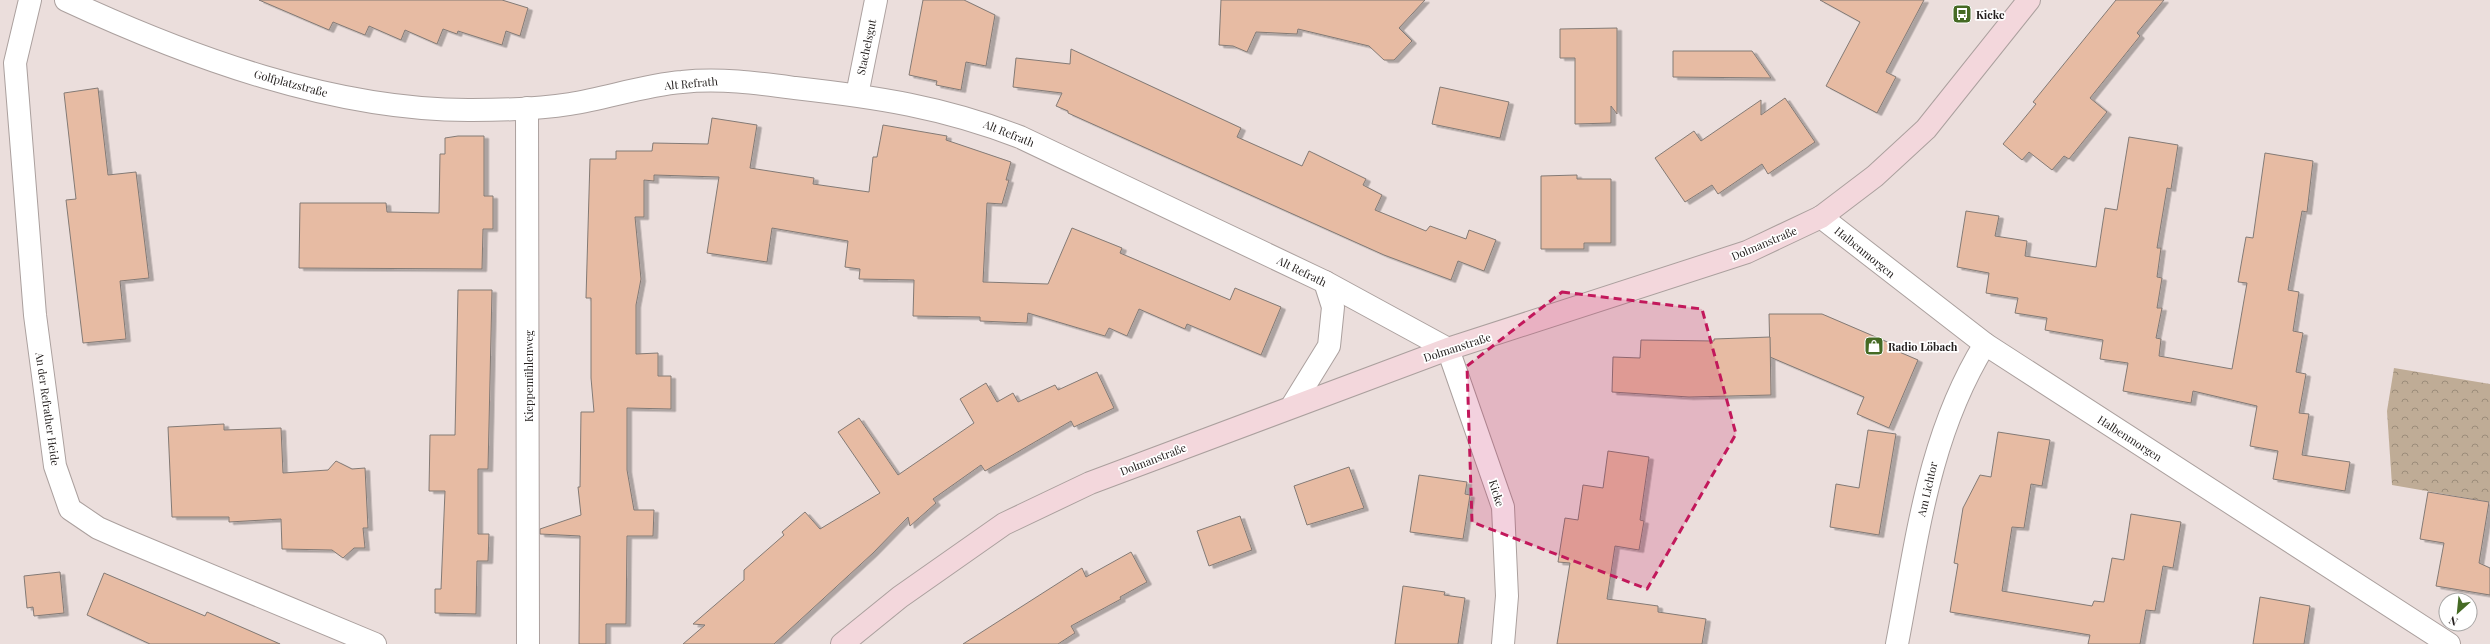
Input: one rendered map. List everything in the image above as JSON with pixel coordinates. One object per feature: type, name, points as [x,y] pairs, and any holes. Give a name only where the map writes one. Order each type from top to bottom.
[{"type":"main road","name":"Dolmanstraße","points":[[842,644],[900,597],[1004,524],[1090,483],[1292,406],[1448,349],[1747,252],[1821,217],[1875,176],[1926,129],[2029,0]]},
{"type":"street","name":"An der Refrather Heide","points":[[30,0],[15,64],[32,284],[55,466],[70,509],[98,528],[375,644]]},
{"type":"street","name":"Golfplatzstraße","points":[[66,0],[138,33],[215,62],[344,97],[416,107],[471,110],[527,108]]},
{"type":"street","name":"Stachelsgut","points":[[857,95],[876,0]]},
{"type":"street","name":"Alt Refrath","points":[[527,108],[569,104],[678,82],[714,79],[857,95],[931,108],[975,120],[1020,137],[1325,282],[1448,349]]},
{"type":"street","name":"Kieppemühlenweg","points":[[527,108],[528,644]]},
{"type":"street","name":"Halbenmorgen","points":[[1821,217],[1985,344],[2449,644]]},
{"type":"street","points":[[1292,406],[1329,346],[1333,307],[1325,282]]},
{"type":"street","name":"Am Lichtor","points":[[1897,644],[1927,481],[1940,439],[1956,398],[1970,368],[1985,344]]},
{"type":"street","name":"Kicke","points":[[1448,349],[1503,507],[1507,596],[1503,644]]},
{"type":"highlighted area","points":[[1562,292],[1702,309],[1736,434],[1647,589],[1472,522],[1467,366]]},
{"type":"green space","points":[[2394,368],[2490,384],[2490,502],[2392,485],[2387,411]]},
{"type":"building","points":[[259,0],[502,0],[528,8],[520,36],[506,31],[502,45],[458,31],[457,34],[443,29],[437,44],[405,30],[401,40],[369,26],[365,35],[333,22],[329,30]]},
{"type":"building","points":[[923,0],[964,0],[995,15],[986,66],[966,62],[961,90],[936,85],[937,81],[909,75]]},
{"type":"building","points":[[1221,0],[1425,0],[1399,28],[1412,41],[1394,60],[1384,60],[1369,46],[1298,29],[1297,34],[1256,32],[1247,52],[1233,46],[1219,45]]},
{"type":"building","points":[[1820,0],[1924,0],[1886,72],[1896,77],[1877,113],[1826,86],[1860,22]]},
{"type":"building","points":[[2116,0],[2164,0],[2137,33],[2140,36],[2090,98],[2107,112],[2069,159],[2064,156],[2052,170],[2029,152],[2022,160],[2003,144],[2036,104],[2033,102]]},
{"type":"building","points":[[1617,28],[1617,114],[1611,106],[1611,123],[1575,124],[1575,58],[1560,58],[1560,29]]},
{"type":"building","points":[[1071,49],[1241,128],[1237,137],[1302,166],[1309,151],[1366,179],[1363,185],[1382,195],[1375,210],[1426,231],[1430,226],[1466,239],[1469,230],[1496,240],[1484,271],[1458,261],[1451,280],[1384,255],[1068,113],[1068,111],[1056,106],[1062,93],[1013,87],[1016,58],[1070,64]]},
{"type":"building","points":[[1673,51],[1752,51],[1771,78],[1673,77]]},
{"type":"building","points":[[1440,87],[1509,102],[1500,138],[1432,124]]},
{"type":"building","points":[[98,88],[108,175],[136,172],[149,278],[120,281],[126,339],[83,343],[66,200],[76,199],[64,93]]},
{"type":"building","points":[[1785,98],[1815,142],[1768,174],[1762,164],[1718,194],[1712,185],[1685,202],[1655,158],[1694,131],[1701,141],[1761,100],[1761,115]]},
{"type":"building","points":[[712,118],[757,125],[750,168],[814,178],[813,184],[869,192],[873,157],[877,157],[883,125],[947,136],[946,140],[1011,162],[1006,180],[1009,180],[1002,204],[987,203],[983,282],[1048,284],[1072,228],[1122,248],[1120,253],[1230,300],[1235,288],[1281,307],[1261,355],[1187,324],[1185,329],[1139,309],[1127,336],[1109,328],[1105,336],[1028,313],[1027,323],[980,321],[980,317],[913,316],[914,280],[859,279],[860,269],[845,267],[848,241],[772,228],[767,262],[707,253],[719,177],[654,175],[654,181],[644,180],[644,217],[635,217],[641,279],[636,305],[636,354],[658,353],[658,376],[671,376],[671,409],[627,408],[627,470],[634,510],[654,510],[653,536],[627,536],[626,624],[606,624],[606,644],[579,644],[580,536],[540,534],[540,529],[581,515],[578,487],[580,487],[581,412],[594,412],[591,378],[591,298],[586,298],[590,159],[616,159],[616,151],[652,151],[653,143],[708,144]]},
{"type":"building","points":[[458,136],[484,136],[484,196],[493,196],[493,229],[483,229],[482,269],[299,268],[300,203],[386,203],[387,212],[439,213],[440,154],[445,154],[445,138]]},
{"type":"building","points":[[2129,137],[2178,145],[2171,189],[2167,188],[2157,248],[2161,248],[2157,277],[2162,278],[2157,308],[2162,308],[2156,338],[2161,339],[2159,356],[2232,369],[2247,283],[2238,282],[2246,237],[2253,238],[2265,153],[2313,161],[2307,212],[2302,211],[2288,290],[2299,292],[2293,331],[2303,333],[2296,372],[2306,374],[2299,413],[2309,414],[2302,455],[2350,462],[2345,491],[2273,479],[2278,451],[2250,446],[2257,406],[2193,391],[2191,403],[2123,391],[2128,363],[2100,359],[2103,340],[2045,330],[2047,318],[2015,313],[2018,298],[1986,293],[1989,273],[1957,267],[1966,211],[1999,216],[1995,236],[2027,241],[2025,256],[2096,267],[2105,208],[2117,210]]},
{"type":"building","points":[[1577,175],[1577,179],[1611,179],[1611,243],[1584,243],[1584,249],[1541,249],[1541,176]]},
{"type":"building","points":[[458,290],[492,290],[488,469],[478,469],[478,534],[489,534],[488,561],[477,561],[476,614],[435,613],[435,589],[441,589],[445,491],[429,491],[430,435],[455,435]]},
{"type":"building","points":[[1769,314],[1822,314],[1892,344],[1890,348],[1918,360],[1889,428],[1857,414],[1864,397],[1770,357]]},
{"type":"building","points":[[1770,337],[1771,395],[1689,397],[1612,392],[1613,357],[1640,358],[1641,340],[1714,341],[1714,339]]},
{"type":"building","points":[[1097,372],[1114,408],[1074,427],[1071,421],[985,471],[981,465],[933,499],[936,503],[910,526],[908,517],[873,553],[774,644],[683,644],[705,625],[693,624],[744,580],[744,570],[784,535],[782,532],[805,512],[820,529],[880,493],[838,432],[859,418],[898,475],[974,423],[960,399],[986,383],[997,402],[1013,393],[1018,402],[1055,385],[1058,390]]},
{"type":"building","points":[[224,424],[224,430],[281,428],[283,473],[328,470],[336,461],[352,469],[365,468],[368,528],[363,528],[365,548],[354,548],[343,558],[332,550],[282,549],[281,519],[229,522],[229,517],[172,517],[168,427]]},
{"type":"building","points":[[1868,430],[1896,434],[1879,535],[1830,527],[1836,484],[1859,488]]},
{"type":"building","points":[[1998,432],[2050,440],[2042,486],[2031,484],[2024,528],[2012,527],[2002,591],[2092,606],[2094,601],[2104,602],[2112,558],[2124,560],[2131,514],[2181,522],[2173,568],[2163,566],[2155,611],[2146,610],[2140,644],[2088,644],[2090,635],[1950,612],[1958,564],[1954,563],[1963,508],[1980,475],[1991,477]]},
{"type":"building","points":[[1608,451],[1649,457],[1640,520],[1644,521],[1639,550],[1615,546],[1607,599],[1658,606],[1658,612],[1706,619],[1702,644],[1557,644],[1570,563],[1558,562],[1565,518],[1578,520],[1583,485],[1603,488]]},
{"type":"building","points":[[1349,467],[1364,508],[1307,525],[1294,486]]},
{"type":"building","points":[[1419,475],[1467,482],[1465,494],[1470,495],[1463,539],[1410,532]]},
{"type":"building","points":[[2428,492],[2489,502],[2479,563],[2490,568],[2490,595],[2436,586],[2444,543],[2420,539]]},
{"type":"building","points":[[1240,516],[1252,550],[1209,566],[1197,531]]},
{"type":"building","points":[[1131,552],[1147,582],[1120,597],[1121,599],[1071,626],[1075,633],[1058,644],[963,644],[1082,568],[1086,577]]},
{"type":"building","points":[[60,572],[64,613],[34,616],[33,607],[27,608],[24,576]]},
{"type":"building","points":[[104,573],[205,616],[207,612],[280,644],[150,644],[87,615]]},
{"type":"building","points":[[1403,586],[1445,592],[1444,595],[1465,598],[1458,644],[1395,644]]},
{"type":"building","points":[[2260,597],[2310,606],[2304,644],[2253,644]]},
{"type":"place","name":"Kicke","points":[[1962,14]]},
{"type":"place","name":"Radio Löbach","points":[[1874,346]]}]
